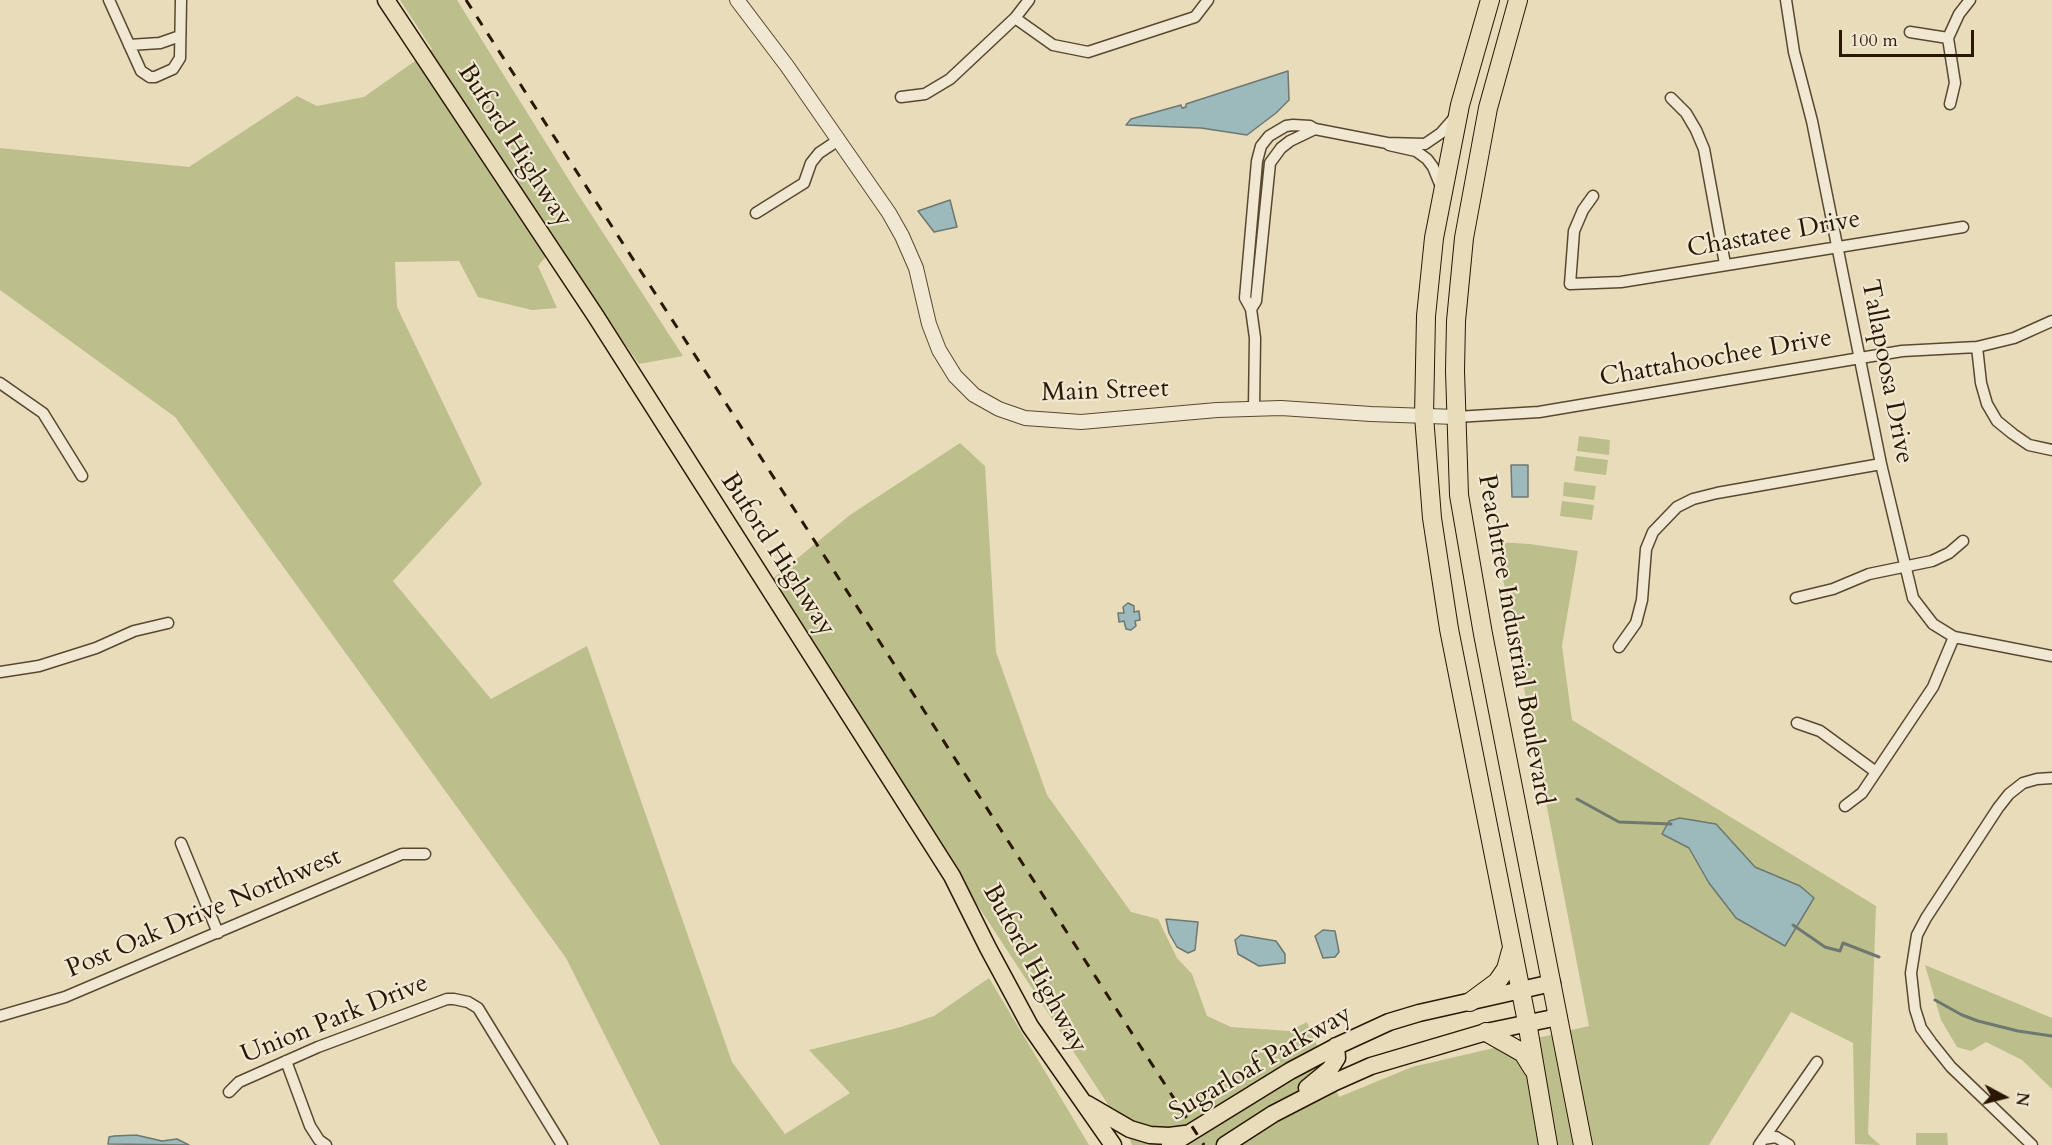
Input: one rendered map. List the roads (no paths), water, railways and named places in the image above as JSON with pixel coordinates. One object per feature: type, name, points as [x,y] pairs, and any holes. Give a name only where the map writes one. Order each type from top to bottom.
[{"type":"highway","points":[[1490,0],[1458,115],[1434,238],[1426,316],[1424,416],[1432,518],[1449,629],[1527,1022],[1548,1145]]},
{"type":"highway","name":"Peachtree Industrial Boulevard","points":[[1518,0],[1488,108],[1464,238],[1456,321],[1456,417],[1461,506],[1483,634],[1583,1145]]},
{"type":"highway","points":[[1470,1002],[1497,982],[1506,969],[1511,950]]},
{"type":"highway","points":[[1486,1032],[1522,1053],[1534,1071]]},
{"type":"main road","name":"Buford Highway","points":[[386,0],[594,315],[952,876],[1030,1026],[1113,1145]]},
{"type":"main road","name":"Sugarloaf Parkway","points":[[1170,1145],[1290,1071],[1336,1046],[1389,1022],[1552,983]]},
{"type":"main road","name":"Sugarloaf Parkway","points":[[1225,1145],[1273,1114],[1371,1066],[1486,1032],[1558,1017]]},
{"type":"main road","points":[[1273,1114],[1330,1069],[1337,1058],[1336,1046]]},
{"type":"main road","points":[[1082,1101],[1130,1129],[1150,1135],[1169,1136],[1189,1133]]},
{"type":"main road","points":[[1082,1101],[1098,1145]]},
{"type":"street","points":[[109,0],[141,71],[150,77],[173,69],[178,64],[181,0]]},
{"type":"street","name":"Main Street","points":[[737,0],[787,66],[889,213],[916,268],[929,324],[939,350],[955,376],[974,395],[999,409],[1025,418],[1081,422],[1254,408],[1456,417]]},
{"type":"street","points":[[901,97],[925,94],[950,79],[1015,18],[1029,0]]},
{"type":"street","points":[[1015,18],[1053,45],[1088,52],[1195,17],[1208,0]]},
{"type":"street","name":"Tallapoosa Drive","points":[[1786,0],[1794,52],[1812,121],[1881,464],[1913,598],[1933,624],[1954,637],[2052,656]]},
{"type":"street","points":[[1950,104],[1955,83],[1948,38],[1959,14],[1970,0]]},
{"type":"street","points":[[1910,32],[1948,38]]},
{"type":"street","points":[[129,45],[160,43],[180,36]]},
{"type":"street","points":[[1671,98],[1686,113],[1704,149],[1725,264]]},
{"type":"street","points":[[1254,408],[1255,338],[1251,309],[1245,298],[1257,161],[1261,146],[1269,136],[1286,126],[1303,125],[1387,143],[1425,144],[1441,133],[1458,115]]},
{"type":"street","points":[[1251,309],[1256,301],[1270,163],[1281,148],[1290,141],[1315,129]]},
{"type":"street","points":[[756,213],[804,183],[811,163],[819,153],[837,141]]},
{"type":"street","points":[[1387,143],[1416,151],[1427,159],[1443,191]]},
{"type":"street","name":"Chastatee Drive","points":[[1593,196],[1583,210],[1574,231],[1570,284],[1592,284],[1655,277],[1963,227]]},
{"type":"street","name":"Chattahoochee Drive","points":[[1456,417],[1539,412],[1861,357],[1902,351],[1977,347],[2014,338],[2052,321]]},
{"type":"street","points":[[1977,347],[1981,383],[1987,404],[1997,420],[2029,444],[2052,450]]},
{"type":"street","points":[[0,383],[43,413],[82,477]]},
{"type":"street","points":[[1619,647],[1636,623],[1642,600],[1646,549],[1653,532],[1677,507],[1693,499],[1717,493],[1881,464]]},
{"type":"street","points":[[1796,598],[1833,589],[1869,574],[1932,561],[1948,553],[1963,541]]},
{"type":"street","points":[[0,672],[39,666],[96,648],[134,631],[168,623]]},
{"type":"street","points":[[1845,806],[1862,793],[1934,687],[1954,637]]},
{"type":"street","points":[[1797,723],[1820,731],[1876,772]]},
{"type":"street","points":[[2032,1145],[1951,1067],[1930,1042],[1921,1028],[1915,1009],[1911,973],[1917,935],[1998,808],[2009,794],[2023,783],[2052,777]]},
{"type":"street","points":[[181,843],[218,933]]},
{"type":"street","name":"Post Oak Drive Northwest","points":[[0,1016],[66,997],[402,854],[425,854]]},
{"type":"street","name":"Union Park Drive","points":[[228,1092],[238,1082],[318,1047],[447,999],[468,1002],[478,1008],[562,1145]]},
{"type":"street","points":[[286,1061],[310,1126],[319,1140],[326,1145]]},
{"type":"street","points":[[1761,1142],[1816,1062]]},
{"type":"street","points":[[1761,1142],[1776,1137],[1789,1145]]},
{"type":"water","points":[[1288,71],[1289,100],[1247,135],[1201,128],[1126,125],[1131,119],[1181,105],[1182,108],[1186,107],[1186,104]]},
{"type":"water","points":[[950,200],[957,227],[934,232],[918,211]]},
{"type":"water","points":[[1511,465],[1528,465],[1528,497],[1512,497]]},
{"type":"water","points":[[1128,603],[1134,606],[1134,612],[1139,611],[1140,620],[1135,621],[1136,626],[1131,630],[1126,629],[1124,621],[1119,622],[1118,613],[1124,613],[1123,607]]},
{"type":"water","points":[[1680,818],[1716,824],[1755,867],[1800,886],[1814,898],[1785,946],[1736,918],[1709,883],[1689,848],[1662,834],[1669,821]]},
{"type":"water","points":[[1166,919],[1198,922],[1195,950],[1188,953],[1177,947],[1169,933]]},
{"type":"water","points":[[1323,930],[1335,931],[1339,952],[1335,957],[1323,958],[1315,936]]},
{"type":"water","points":[[1241,935],[1276,941],[1285,954],[1285,963],[1259,966],[1238,954],[1235,940]]},
{"type":"water","points":[[136,1135],[162,1141],[177,1139],[189,1145],[108,1144],[109,1137]]},
{"type":"waterway","points":[[1577,799],[1619,822],[1671,824]]},
{"type":"waterway","points":[[1793,925],[1825,947],[1840,951],[1843,943],[1879,957]]},
{"type":"waterway","points":[[1935,1000],[1978,1021],[2018,1031],[2052,1036]]},
{"type":"railway","points":[[466,0],[1204,1145]]}]
